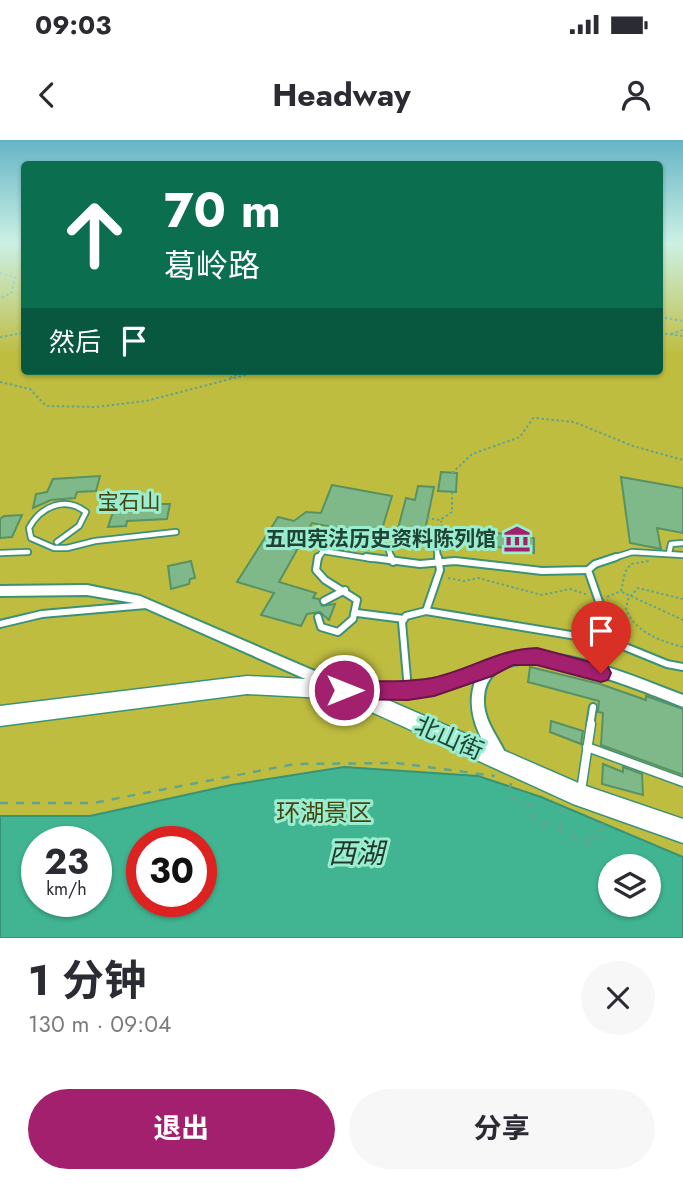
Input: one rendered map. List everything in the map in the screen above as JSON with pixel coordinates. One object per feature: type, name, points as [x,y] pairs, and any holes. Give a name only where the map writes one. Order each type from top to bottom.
[{"type":"main road","name":"北山街","points":[[0,716],[247,685],[344,690],[504,774],[683,831]]},
{"type":"street","points":[[0,592],[87,590],[115,594],[149,605],[344,690],[408,690],[434,687],[485,670],[494,663],[513,657],[537,657],[579,666],[683,701]]},
{"type":"street","points":[[485,670],[476,705],[482,727],[504,774]]},
{"type":"lane","points":[[57,542],[77,528],[86,512],[69,503],[56,505],[33,519],[29,528],[31,538],[36,542],[67,548],[95,541],[176,532]]},
{"type":"lane","points":[[318,617],[321,627],[338,632],[352,623],[357,613],[357,600],[345,590],[325,580],[316,570],[318,556],[344,537],[360,537]]},
{"type":"lane","points":[[375,540],[388,548],[393,562]]},
{"type":"lane","points":[[669,553],[671,544],[683,543]]},
{"type":"lane","points":[[426,611],[440,562],[436,544]]},
{"type":"lane","points":[[329,550],[393,562],[455,561],[542,571],[588,570],[611,558],[648,551],[683,555]]},
{"type":"lane","points":[[0,553],[28,552]]},
{"type":"lane","points":[[588,570],[613,642]]},
{"type":"lane","points":[[324,601],[345,590]]},
{"type":"lane","points":[[0,624],[42,614],[149,605]]},
{"type":"lane","points":[[357,613],[404,619],[426,611],[613,642],[667,664],[683,667]]},
{"type":"lane","points":[[404,619],[408,690]]},
{"type":"lane","points":[[573,798],[587,747],[593,707]]},
{"type":"lane","points":[[587,747],[683,782]]},
{"type":"path","points":[[0,299],[12,292],[14,281]]},
{"type":"path","points":[[663,318],[683,321]]},
{"type":"path","points":[[669,334],[683,330]]},
{"type":"path","points":[[663,333],[683,337]]},
{"type":"path","points":[[0,337],[21,334]]},
{"type":"path","points":[[226,380],[236,375]]},
{"type":"path","points":[[0,382],[30,389],[46,406],[96,407],[146,401],[245,375]]},
{"type":"path","points":[[452,472],[472,454],[520,438],[533,418],[574,422],[633,446],[683,460]]},
{"type":"path","points":[[427,518],[440,520],[452,512],[452,492]]},
{"type":"path","points":[[435,535],[444,533],[440,520]]},
{"type":"path","points":[[438,575],[455,581],[478,578],[542,595],[570,589],[598,598],[618,595],[625,572],[631,564],[651,560],[648,551]]},
{"type":"path","points":[[683,599],[638,588],[629,595],[626,607],[629,619],[638,628],[683,647]]},
{"type":"path","points":[[621,592],[683,620]]},
{"type":"path","points":[[0,803],[93,803],[295,764],[397,763],[504,774],[508,796],[534,807],[532,818],[588,844],[590,834],[600,839],[603,815]]},
{"type":"path","points":[[560,831],[573,798]]},
{"type":"green space","points":[[0,281],[21,281],[21,375],[663,375],[663,281],[683,281],[683,938],[0,938]]},
{"type":"water","name":"西湖","points":[[344,767],[478,776],[541,797],[683,857],[683,938],[0,938],[0,816],[90,816],[231,785]]},
{"type":"building","points":[[441,472],[457,473],[456,492],[438,491]]},
{"type":"building","points":[[100,476],[96,491],[77,492],[75,498],[51,500],[33,508],[36,494],[47,492],[53,479]]},
{"type":"building","points":[[621,477],[683,488],[683,533],[657,528],[661,549],[630,543]]},
{"type":"building","points":[[332,485],[392,496],[380,536],[371,538],[373,547],[366,546],[358,544],[364,539],[362,533],[312,523],[279,582],[316,593],[313,598],[319,599],[322,606],[335,604],[329,620],[320,612],[307,614],[301,626],[261,615],[274,593],[237,582],[278,517],[294,521],[306,512],[321,513]]},
{"type":"building","points":[[418,486],[434,487],[422,545],[395,540],[406,498],[415,500]]},
{"type":"building","points":[[170,504],[167,519],[127,521],[126,526],[108,527],[114,509],[140,508],[141,505]]},
{"type":"building","points":[[22,515],[12,537],[0,538],[0,519],[4,516]]},
{"type":"building","points":[[461,528],[534,538],[534,553],[461,541]]},
{"type":"building","points":[[191,561],[195,578],[190,579],[189,584],[171,589],[168,566]]},
{"type":"building","points":[[530,667],[600,684],[646,700],[646,696],[683,709],[683,775],[601,745],[603,713],[598,712],[599,701],[528,682]]},
{"type":"building","points":[[551,721],[583,731],[581,744],[550,732]]},
{"type":"building","points":[[603,764],[623,772],[623,767],[642,774],[643,795],[602,784]]},
{"type":"place","name":"五四宪法历史资料陈列馆","points":[[517,539]]},
{"type":"route","points":[[344,690],[408,690],[434,687],[485,670],[494,663],[513,657],[537,657],[601,673]]},
{"type":"park label","name":"宝石山","points":[[129,502]]},
{"type":"park label","name":"环湖景区","points":[[324,813]]}]
